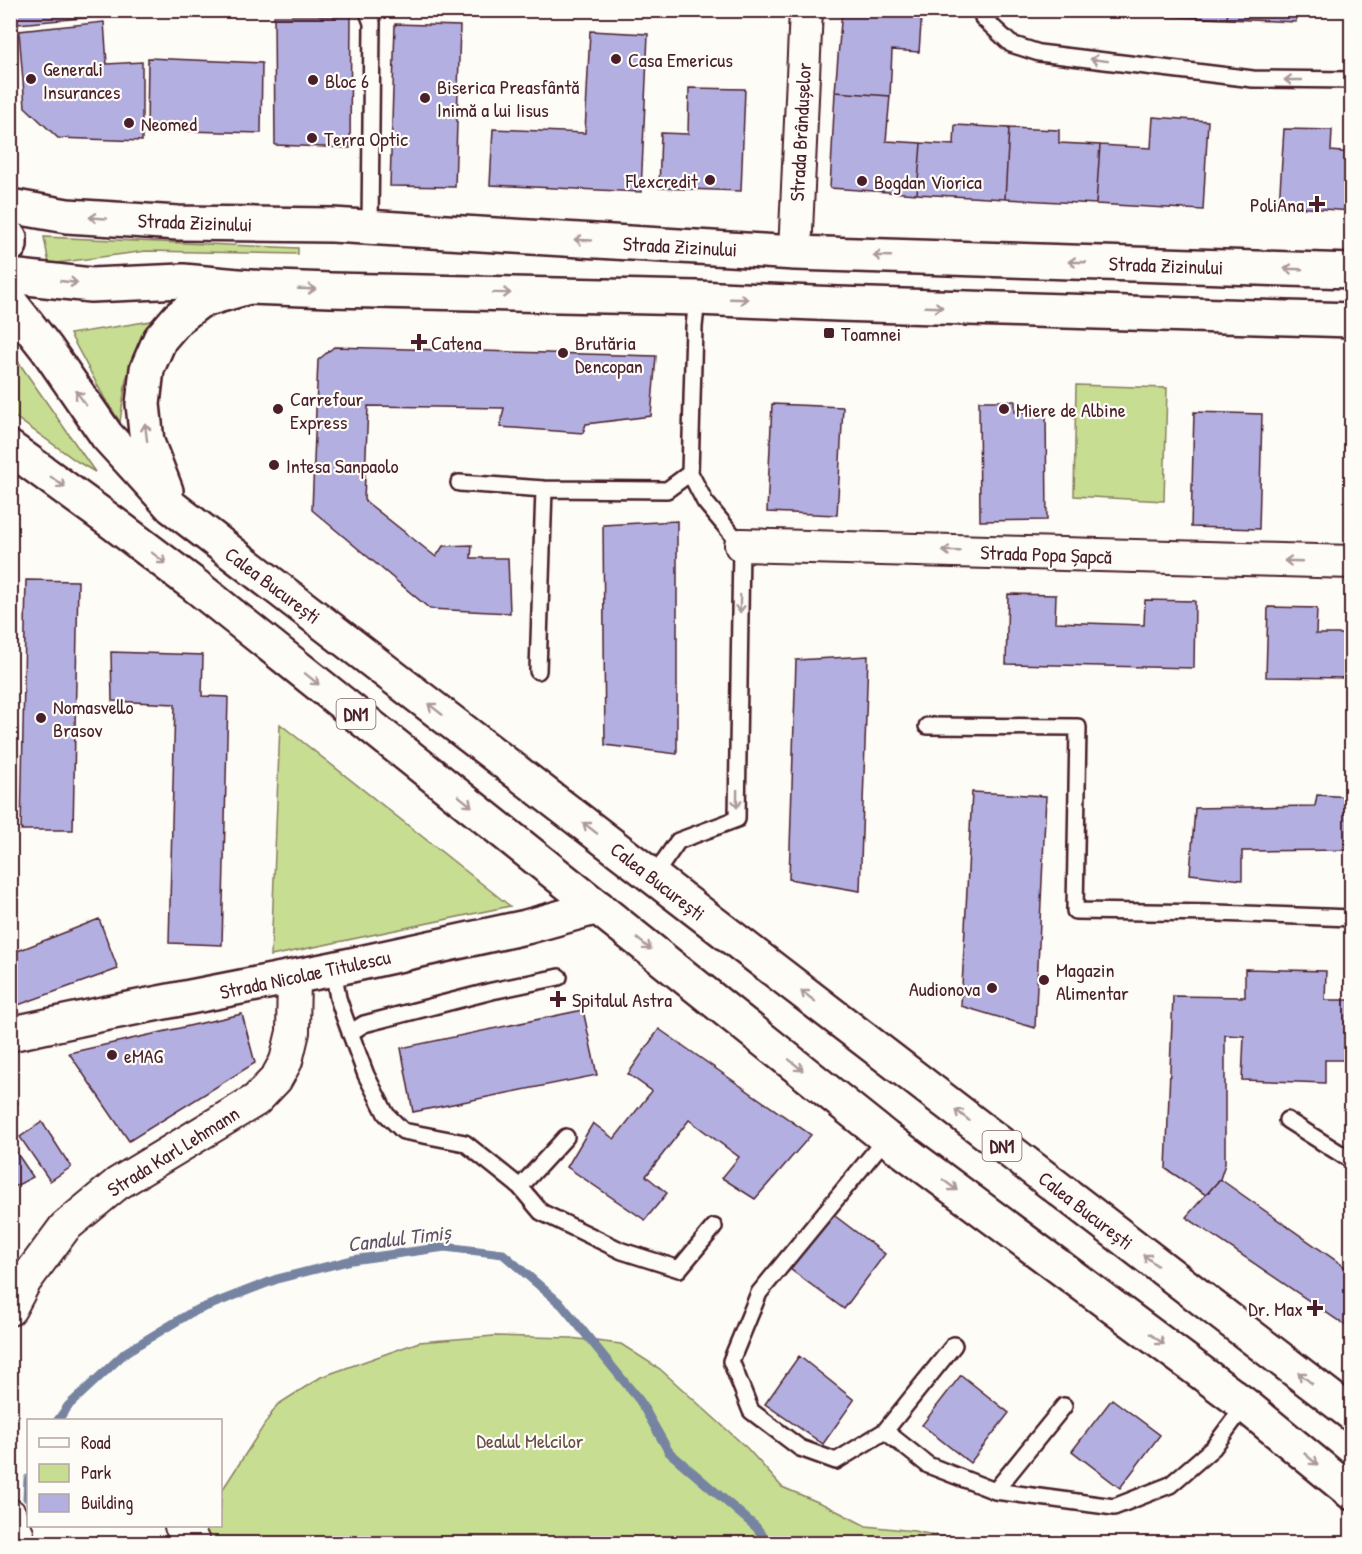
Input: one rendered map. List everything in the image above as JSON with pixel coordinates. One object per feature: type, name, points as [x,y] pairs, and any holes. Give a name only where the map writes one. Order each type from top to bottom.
[{"type":"main road","name":"Strada Zizinului","points":[[10,206],[67,216],[178,223],[332,225],[795,253],[1352,271]]},
{"type":"main road","points":[[10,238],[10,245]]},
{"type":"main road","points":[[10,276],[91,285],[183,281],[330,290],[697,297],[1352,320]]},
{"type":"main road","points":[[172,507],[147,442],[143,404],[147,369],[160,339],[178,318],[200,301],[249,286]]},
{"type":"main road","name":"Calea București","points":[[10,302],[47,349],[107,436],[172,507],[1352,1414]]},
{"type":"main road","name":"DN1","points":[[10,448],[192,583],[886,1138],[1245,1405],[1352,1493]]},
{"type":"main road","name":"Strada Nicolae Titulescu","points":[[10,1034],[333,969],[526,927],[598,907]]},
{"type":"street","name":"Strada Brândușelor","points":[[795,253],[806,10]]},
{"type":"street","name":"Strada Popa Șapcă","points":[[741,545],[1352,562]]},
{"type":"street","name":"Strada Karl Lehmann","points":[[10,1309],[25,1281],[64,1227],[117,1184],[256,1100],[276,1079],[286,1061],[293,1032],[294,977]]},
{"type":"street","points":[[182,1527],[194,1544]]},
{"type":"lane","points":[[368,10],[372,23],[370,228]]},
{"type":"lane","points":[[982,10],[983,18],[1011,44],[1039,53],[1254,80],[1352,80]]},
{"type":"lane","points":[[653,877],[678,841],[737,819],[741,545],[705,502],[690,473],[694,327],[697,297]]},
{"type":"lane","points":[[459,483],[544,489],[667,490],[690,473]]},
{"type":"lane","points":[[538,671],[544,489]]},
{"type":"lane","points":[[927,726],[1078,727],[1075,912],[1217,913],[1352,918]]},
{"type":"lane","points":[[333,969],[338,998],[366,1075],[386,1114],[403,1131],[465,1143],[520,1187],[541,1212],[622,1251],[679,1269],[714,1227]]},
{"type":"lane","points":[[350,1033],[364,1024],[559,976]]},
{"type":"lane","points":[[1287,1120],[1352,1161]]},
{"type":"lane","points":[[520,1187],[566,1137]]},
{"type":"lane","points":[[886,1138],[759,1293],[731,1361],[751,1411],[800,1448],[836,1461],[885,1431],[954,1345]]},
{"type":"lane","points":[[885,1431],[928,1465],[995,1491],[1114,1507],[1170,1485],[1213,1448],[1245,1405]]},
{"type":"lane","points":[[995,1491],[1064,1406]]},
{"type":"green space","points":[[44,237],[298,248],[298,254],[146,251],[49,264]]},
{"type":"green space","points":[[157,320],[138,351],[126,379],[120,422],[70,334]]},
{"type":"green space","points":[[10,350],[95,472],[11,414]]},
{"type":"green space","points":[[1076,385],[1167,388],[1164,501],[1074,496]]},
{"type":"green space","points":[[280,724],[510,906],[271,956]]},
{"type":"green space","name":"Dealul Melcilor","points":[[494,1336],[570,1338],[621,1344],[660,1369],[747,1448],[782,1487],[866,1526],[914,1531],[973,1543],[208,1544],[200,1527],[222,1527],[222,1490],[277,1405],[321,1377],[419,1342]]},
{"type":"building","points":[[16,10],[102,10],[103,16],[18,24]]},
{"type":"building","points":[[682,10],[753,10],[752,15],[681,14]]},
{"type":"building","points":[[842,10],[922,10],[919,52],[892,50],[890,96],[835,92]]},
{"type":"building","points":[[1031,10],[1093,10],[1093,13]]},
{"type":"building","points":[[1093,10],[1156,10],[1155,16],[1093,13]]},
{"type":"building","points":[[1156,10],[1228,10],[1227,19],[1155,16]]},
{"type":"building","points":[[1228,10],[1296,10],[1296,22],[1227,19]]},
{"type":"building","name":"Bloc 6","points":[[274,16],[351,16],[350,148],[275,145]]},
{"type":"building","points":[[104,22],[107,64],[142,62],[142,141],[58,138],[25,107],[19,31]]},
{"type":"building","name":"Biserica Preasfântă Inimă a lui Iisus","points":[[395,24],[460,26],[455,187],[390,186]]},
{"type":"building","points":[[590,31],[648,34],[641,192],[490,185],[493,129],[585,133]]},
{"type":"building","points":[[148,58],[262,63],[261,133],[147,130]]},
{"type":"building","points":[[689,88],[745,89],[741,191],[659,188],[661,133],[688,134]]},
{"type":"building","points":[[835,92],[890,96],[886,141],[921,143],[917,194],[830,188]]},
{"type":"building","points":[[1153,117],[1208,121],[1203,210],[1096,204],[1100,145],[1151,148]]},
{"type":"building","points":[[955,125],[1009,128],[1005,199],[917,194],[921,143],[954,145]]},
{"type":"building","points":[[1009,128],[1059,130],[1059,143],[1100,145],[1096,204],[1005,199]]},
{"type":"building","points":[[1284,129],[1332,130],[1331,151],[1352,153],[1352,211],[1279,206]]},
{"type":"building","points":[[334,347],[656,356],[651,416],[586,424],[583,433],[500,427],[504,408],[368,406],[364,500],[436,557],[443,546],[472,545],[471,558],[508,558],[510,613],[430,609],[312,510],[318,360]]},
{"type":"building","points":[[979,401],[1015,401],[1015,412],[1046,412],[1047,520],[980,521]]},
{"type":"building","points":[[772,404],[843,407],[837,515],[767,512]]},
{"type":"building","points":[[1194,412],[1262,414],[1259,529],[1191,527]]},
{"type":"building","points":[[677,521],[677,754],[605,745],[603,525]]},
{"type":"building","points":[[26,580],[78,581],[73,830],[21,830]]},
{"type":"building","points":[[1008,594],[1056,595],[1055,622],[1144,625],[1145,600],[1195,601],[1194,668],[1006,664]]},
{"type":"building","points":[[1268,607],[1317,608],[1316,634],[1352,634],[1352,678],[1266,677]]},
{"type":"building","points":[[111,652],[203,655],[202,696],[228,697],[222,945],[169,943],[175,704],[112,701]]},
{"type":"building","points":[[868,656],[860,891],[789,879],[796,660]]},
{"type":"building","points":[[972,792],[1046,796],[1035,1028],[961,1006]]},
{"type":"building","points":[[1317,795],[1352,797],[1352,850],[1242,851],[1242,880],[1190,874],[1195,808],[1315,806]]},
{"type":"building","points":[[99,919],[118,969],[10,1008],[10,954]]},
{"type":"building","points":[[1245,969],[1326,971],[1325,1000],[1352,1000],[1352,1060],[1325,1060],[1325,1083],[1242,1080],[1244,1036],[1225,1035],[1225,1164],[1220,1179],[1206,1195],[1166,1169],[1173,996],[1245,997]]},
{"type":"building","points":[[583,1010],[597,1075],[413,1112],[401,1048]]},
{"type":"building","points":[[242,1014],[255,1063],[129,1141],[69,1053]]},
{"type":"building","points":[[659,1029],[811,1135],[755,1199],[722,1178],[739,1157],[689,1120],[646,1176],[667,1193],[645,1220],[567,1167],[593,1123],[614,1139],[652,1091],[628,1074]]},
{"type":"building","points":[[10,1086],[18,1103],[10,1107]]},
{"type":"building","points":[[42,1122],[71,1167],[50,1181],[20,1137]]},
{"type":"building","points":[[10,1143],[33,1177],[10,1189]]},
{"type":"building","points":[[1220,1179],[1352,1272],[1352,1330],[1186,1217]]},
{"type":"building","points":[[831,1213],[885,1254],[844,1309],[790,1269]]},
{"type":"building","points":[[799,1356],[854,1400],[823,1444],[765,1404]]},
{"type":"building","points":[[961,1375],[1009,1413],[970,1463],[922,1425]]},
{"type":"building","points":[[1112,1399],[1160,1435],[1120,1488],[1072,1451]]},
{"type":"waterway","name":"Canalul Timiș","points":[[59,1419],[68,1406],[126,1352],[192,1312],[277,1279],[352,1260],[445,1247],[503,1254],[562,1305],[640,1401],[669,1452],[756,1527],[769,1544]]},
{"type":"place","name":"Casa Emericus","points":[[616,59]]},
{"type":"place","name":"Generali Insurances","points":[[31,79]]},
{"type":"place","name":"Bloc 6","points":[[313,80]]},
{"type":"place","name":"Biserica Preasfântă Inimă a lui Iisus","points":[[425,98]]},
{"type":"place","name":"Neomed","points":[[129,123]]},
{"type":"place","name":"Terra Optic","points":[[312,138]]},
{"type":"place","name":"Flexcredit","points":[[710,180]]},
{"type":"place","name":"Bogdan Viorica","points":[[862,181]]},
{"type":"place","name":"PoliAna","points":[[1317,204]]},
{"type":"place","name":"Toamnei","points":[[829,333]]},
{"type":"place","name":"Catena","points":[[419,342]]},
{"type":"place","name":"Brutăria Dencopan","points":[[563,353]]},
{"type":"place","name":"Carrefour Express","points":[[278,409]]},
{"type":"place","name":"Miere de Albine","points":[[1004,409]]},
{"type":"place","name":"Intesa Sanpaolo","points":[[274,465]]},
{"type":"place","name":"Nomasvello Brasov","points":[[41,718]]},
{"type":"place","name":"Magazin Alimentar","points":[[1044,980]]},
{"type":"place","name":"Audionova","points":[[992,988]]},
{"type":"place","name":"Spitalul Astra","points":[[558,999]]},
{"type":"place","name":"eMAG","points":[[112,1055]]},
{"type":"place","name":"Dr. Max","points":[[1315,1308]]}]
